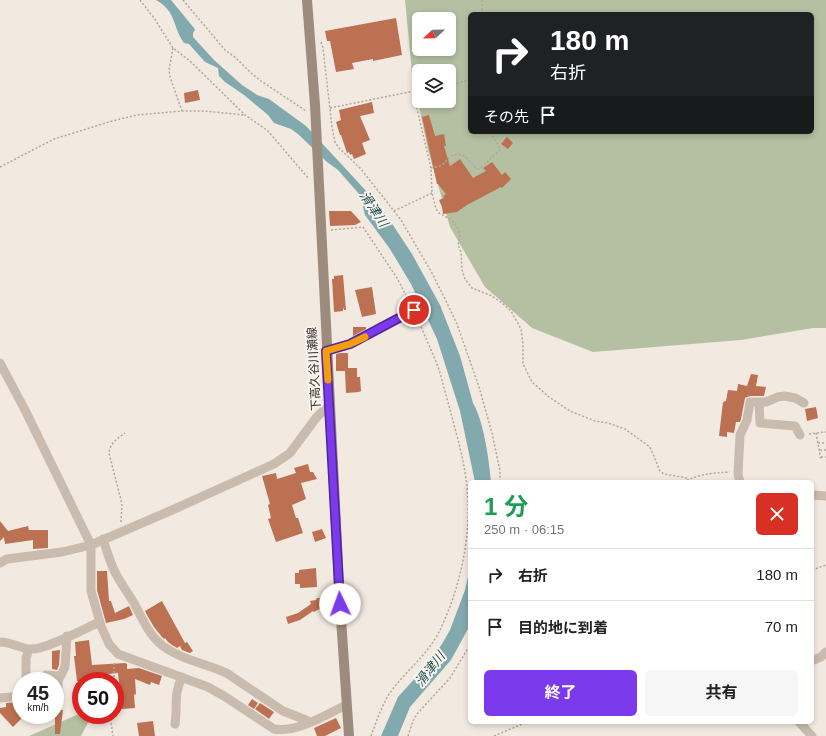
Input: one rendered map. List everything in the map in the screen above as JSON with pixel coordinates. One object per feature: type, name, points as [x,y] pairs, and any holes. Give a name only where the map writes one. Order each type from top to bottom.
[{"type":"main road","name":"下高久谷川瀬線","points":[[307,0],[316,121],[326,351],[346,706],[349,736]]},
{"type":"street","points":[[326,351],[350,344],[414,310]]},
{"type":"street","points":[[0,363],[25,410],[91,545],[91,591],[100,622],[109,644],[118,654],[208,687],[224,696],[267,726],[283,733],[346,706]]},
{"type":"street","points":[[740,480],[740,435],[747,420],[750,402],[766,402],[785,396],[795,398],[804,403]]},
{"type":"street","points":[[759,402],[760,423],[796,426],[800,435]]},
{"type":"street","points":[[0,563],[7,559],[62,552],[91,545],[274,464],[290,453],[316,418],[329,405]]},
{"type":"street","points":[[814,495],[826,496]]},
{"type":"street","points":[[103,539],[115,572],[144,624],[160,643],[168,650],[186,659],[224,672],[283,711],[309,722]]},
{"type":"street","points":[[0,642],[29,649],[45,646],[100,622]]},
{"type":"street","points":[[62,672],[65,667],[67,636]]},
{"type":"street","points":[[26,672],[26,658],[29,649]]},
{"type":"street","points":[[814,660],[826,652]]},
{"type":"street","points":[[175,724],[177,687],[182,677]]},
{"type":"street","points":[[0,698],[12,697]]},
{"type":"street","points":[[801,724],[812,736]]},
{"type":"path","points":[[140,0],[154,18],[173,48],[190,61],[245,115],[268,131],[309,179],[318,182]]},
{"type":"path","points":[[183,0],[225,50],[236,58],[261,82],[305,110],[316,121]]},
{"type":"path","points":[[482,0],[482,12]]},
{"type":"path","points":[[321,42],[335,142],[339,148],[361,169],[401,220],[432,273],[457,324],[492,433],[500,471],[500,480]]},
{"type":"path","points":[[173,48],[169,70],[182,111]]},
{"type":"path","points":[[456,83],[468,80]]},
{"type":"path","points":[[330,108],[412,92]]},
{"type":"path","points":[[416,108],[431,168],[432,193],[436,209],[439,213],[450,219],[457,226],[460,233],[458,245],[461,252],[462,270],[466,283],[472,288],[492,296],[511,311],[522,336],[523,364],[528,375],[536,386],[570,411],[595,421],[608,423],[625,429],[650,447],[660,470],[664,474],[688,480],[703,474],[739,472]]},
{"type":"path","points":[[0,168],[60,137],[112,121],[137,116],[182,111],[204,111],[245,115]]},
{"type":"path","points":[[431,168],[441,166],[451,157],[460,155],[479,169],[500,150],[492,134]]},
{"type":"path","points":[[394,211],[432,193]]},
{"type":"path","points":[[321,230],[363,227],[397,278],[414,310],[438,368],[456,432],[467,488],[467,525],[464,550],[459,575],[445,617],[437,635],[425,654],[398,683],[384,702],[378,714],[371,736]]},
{"type":"path","points":[[121,532],[122,504],[109,449],[115,441],[125,433]]},
{"type":"path","points":[[816,433],[821,459],[826,457]]},
{"type":"path","points":[[818,443],[826,443]]},
{"type":"path","points":[[820,450],[826,450]]},
{"type":"path","points":[[814,569],[826,564]]},
{"type":"path","points":[[408,736],[417,714],[450,678],[468,648]]},
{"type":"path","points":[[114,672],[115,651]]},
{"type":"path","points":[[111,724],[113,736]]},
{"type":"path","points":[[494,736],[522,724]]},
{"type":"green space","points":[[405,0],[826,0],[826,328],[813,328],[741,340],[593,352],[532,328],[485,287],[450,227],[428,150],[419,108],[456,108],[456,64],[412,64],[412,73]]},
{"type":"green space","points":[[72,717],[72,724],[87,724],[81,736],[29,736],[56,724],[64,724],[64,721]]},
{"type":"water","name":"滑津川","points":[[156,0],[171,0],[194,28],[195,30],[193,37],[214,60],[242,85],[257,95],[269,99],[306,126],[381,207],[412,254],[440,305],[460,356],[473,403],[480,420],[487,452],[491,480],[475,480],[460,411],[437,339],[411,284],[390,249],[365,215],[360,195],[338,170],[327,162],[298,134],[291,129],[274,123],[268,115],[244,95],[225,82],[219,76],[218,68],[205,62],[189,44],[184,43],[171,14]]},
{"type":"water","name":"滑津川","points":[[468,577],[468,629],[451,660],[410,707],[398,736],[381,736],[398,697],[426,666],[442,644],[450,630],[465,590]]},
{"type":"building","points":[[396,18],[402,55],[373,61],[373,59],[352,63],[354,69],[336,72],[330,41],[327,41],[325,31]]},
{"type":"building","points":[[198,90],[200,100],[185,103],[184,93]]},
{"type":"building","points":[[372,102],[374,113],[360,116],[370,140],[362,143],[366,154],[354,159],[352,154],[350,155],[349,152],[347,153],[336,122],[341,120],[339,110]]},
{"type":"building","points":[[429,115],[435,136],[444,134],[446,146],[444,146],[450,166],[460,159],[473,178],[486,171],[483,168],[492,162],[502,175],[505,172],[511,179],[502,188],[501,187],[467,205],[457,212],[443,214],[439,200],[444,198],[443,196],[446,194],[437,184],[422,117]]},
{"type":"building","points":[[507,137],[513,143],[508,149],[501,144]]},
{"type":"building","points":[[329,211],[351,211],[361,222],[355,225],[330,226]]},
{"type":"building","points":[[343,275],[346,310],[344,310],[343,307],[343,311],[334,312],[332,279],[334,279],[334,276]]},
{"type":"building","points":[[372,287],[376,314],[362,317],[355,290]]},
{"type":"building","points":[[353,327],[366,327],[366,329],[353,336]]},
{"type":"building","points":[[348,353],[348,368],[357,368],[357,377],[360,377],[361,391],[346,393],[345,371],[336,371],[336,354]]},
{"type":"building","points":[[751,374],[758,375],[756,386],[766,387],[764,396],[750,396],[745,398],[741,419],[740,422],[736,422],[734,433],[727,432],[727,437],[719,436],[723,402],[726,401],[728,390],[737,391],[738,384],[747,386]]},
{"type":"building","points":[[816,407],[818,418],[807,421],[805,409]]},
{"type":"building","points":[[308,464],[310,472],[313,472],[317,479],[301,483],[306,499],[292,505],[303,533],[276,542],[268,519],[271,518],[268,505],[270,504],[262,476],[276,473],[277,479],[296,473],[294,468]]},
{"type":"building","points":[[0,521],[8,531],[28,526],[29,530],[48,530],[48,548],[33,549],[33,540],[5,544],[4,537],[0,541]]},
{"type":"building","points":[[322,529],[326,538],[315,542],[312,532]]},
{"type":"building","points":[[316,568],[317,587],[300,588],[300,584],[295,584],[295,573],[299,573],[299,570]]},
{"type":"building","points":[[97,571],[107,571],[109,601],[111,601],[115,613],[129,606],[133,615],[124,619],[106,623],[97,590]]},
{"type":"building","points":[[326,594],[332,598],[333,606],[330,606],[330,608],[321,608],[314,612],[313,611],[300,620],[288,624],[286,617],[298,613],[311,604],[310,601],[316,600],[317,598],[320,598]]},
{"type":"building","points":[[162,601],[185,643],[187,642],[193,651],[190,653],[182,650],[180,646],[177,648],[165,638],[164,639],[154,627],[147,615],[145,611]]},
{"type":"building","points":[[89,640],[92,665],[125,663],[127,664],[127,669],[139,668],[162,676],[159,685],[151,682],[150,685],[135,679],[135,708],[124,709],[124,672],[76,672],[74,656],[76,656],[75,642]]},
{"type":"building","points":[[60,650],[59,665],[57,670],[52,669],[52,651]]},
{"type":"building","points":[[252,699],[258,703],[254,709],[248,705]]},
{"type":"building","points":[[6,703],[12,703],[12,724],[16,724],[13,727],[0,713],[0,708],[6,707]]},
{"type":"building","points":[[260,703],[274,712],[269,719],[255,709]]},
{"type":"building","points":[[336,718],[341,728],[325,736],[317,736],[314,728]]},
{"type":"building","points":[[153,721],[155,736],[139,736],[137,723]]},
{"type":"building","points":[[55,724],[61,724],[60,734],[55,734]]},
{"type":"slow traffic","points":[[328,380],[326,351],[350,344],[365,337]]},
{"type":"route","points":[[340,604],[326,351],[350,344],[414,310]]}]
